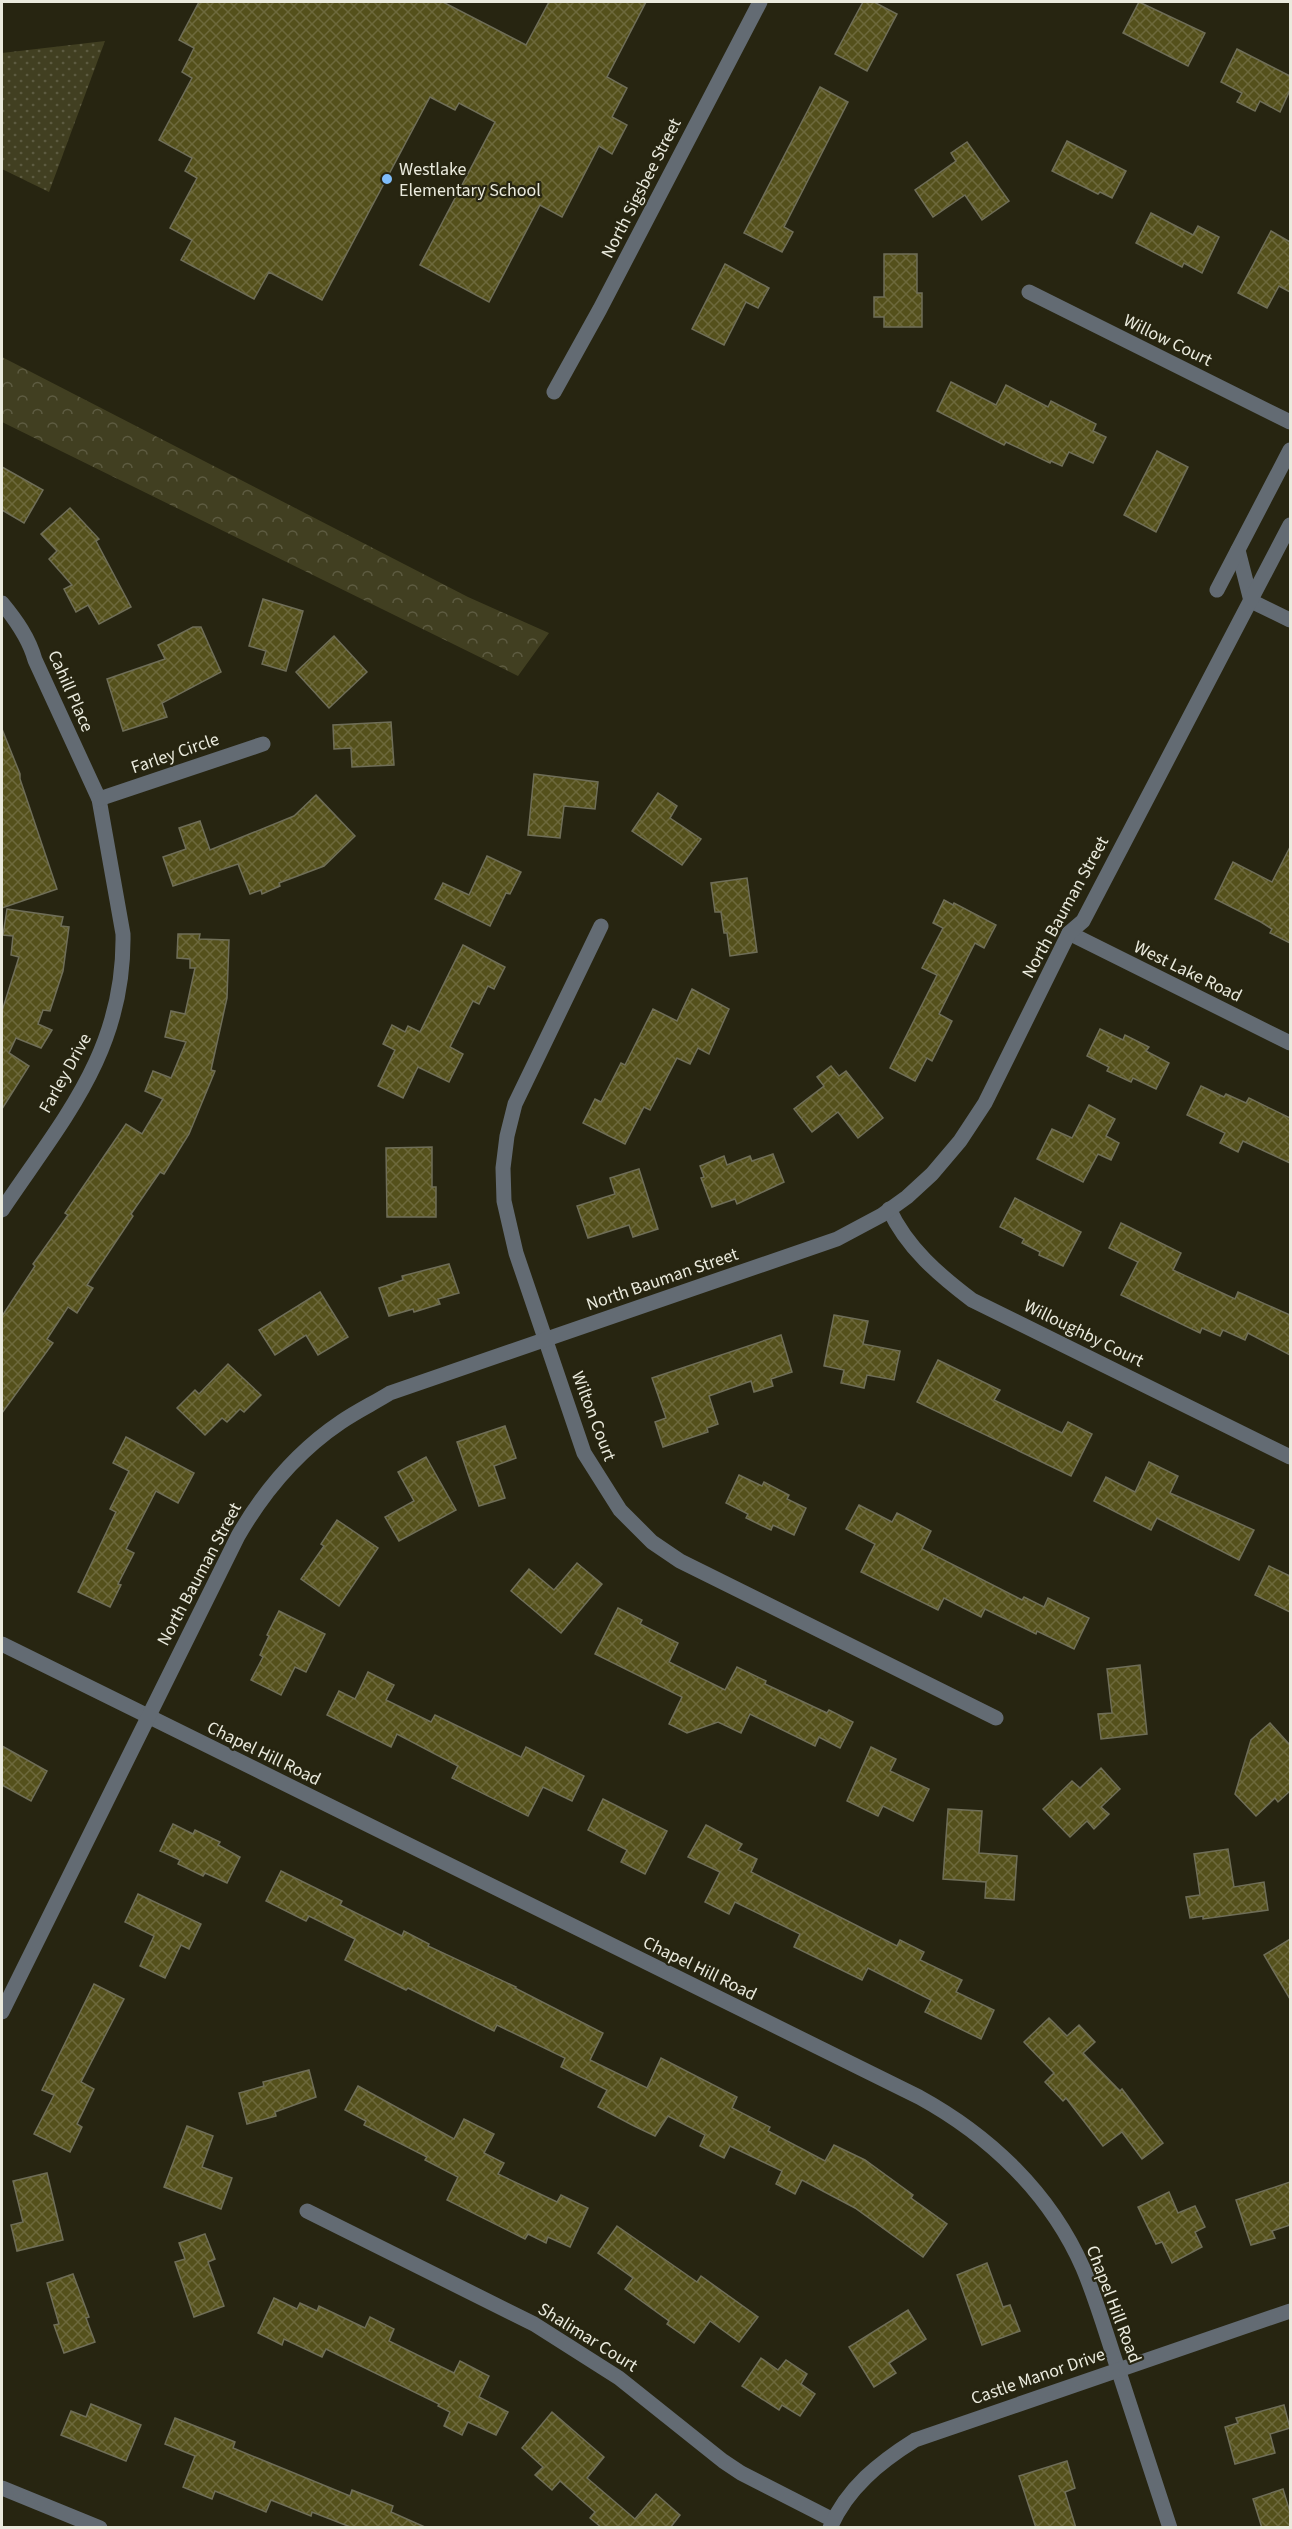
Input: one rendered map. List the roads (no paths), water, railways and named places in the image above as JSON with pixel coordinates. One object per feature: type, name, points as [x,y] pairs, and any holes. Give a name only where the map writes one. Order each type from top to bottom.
[{"type":"street","name":"North Sigsbee Street","points":[[554,392],[600,309],[760,2]]},
{"type":"street","name":"Willow Court","points":[[1029,292],[1290,422]]},
{"type":"street","points":[[1217,590],[1290,450]]},
{"type":"street","name":"North Bauman Street","points":[[2,2012],[238,1536],[268,1490],[298,1456],[342,1421],[390,1393],[820,1246],[868,1223],[890,1209],[947,1158],[979,1113],[1069,933],[1083,921],[1290,525]]},
{"type":"street","points":[[1238,550],[1251,601],[1290,620]]},
{"type":"street","name":"Cahill Place","points":[[2,603],[11,613],[32,648],[35,660],[99,799]]},
{"type":"street","name":"Farley Circle","points":[[99,799],[263,744]]},
{"type":"street","name":"Farley Drive","points":[[2,1210],[86,1084],[103,1051],[117,1005],[124,962],[123,934],[99,799]]},
{"type":"street","name":"Wilton Court","points":[[601,926],[515,1104],[507,1136],[503,1168],[506,1212],[513,1243],[584,1453],[620,1510],[652,1542],[700,1572],[996,1718]]},
{"type":"street","name":"West Lake Road","points":[[1069,933],[1290,1043]]},
{"type":"street","name":"Willoughby Court","points":[[890,1209],[901,1229],[921,1256],[945,1280],[972,1300],[1290,1457]]},
{"type":"street","name":"Chapel Hill Road","points":[[2,1644],[919,2097],[966,2125],[1008,2159],[1029,2183],[1055,2219],[1082,2266],[1170,2528]]},
{"type":"street","name":"Shalimar Court","points":[[307,2211],[534,2324],[619,2378],[723,2461],[832,2524]]},
{"type":"street","name":"Castle Manor Drive","points":[[832,2524],[853,2491],[869,2473],[915,2440],[1290,2311]]},
{"type":"street","points":[[2,2488],[99,2528]]},
{"type":"place","name":"Westlake Elementary School","points":[[387,179]]}]
